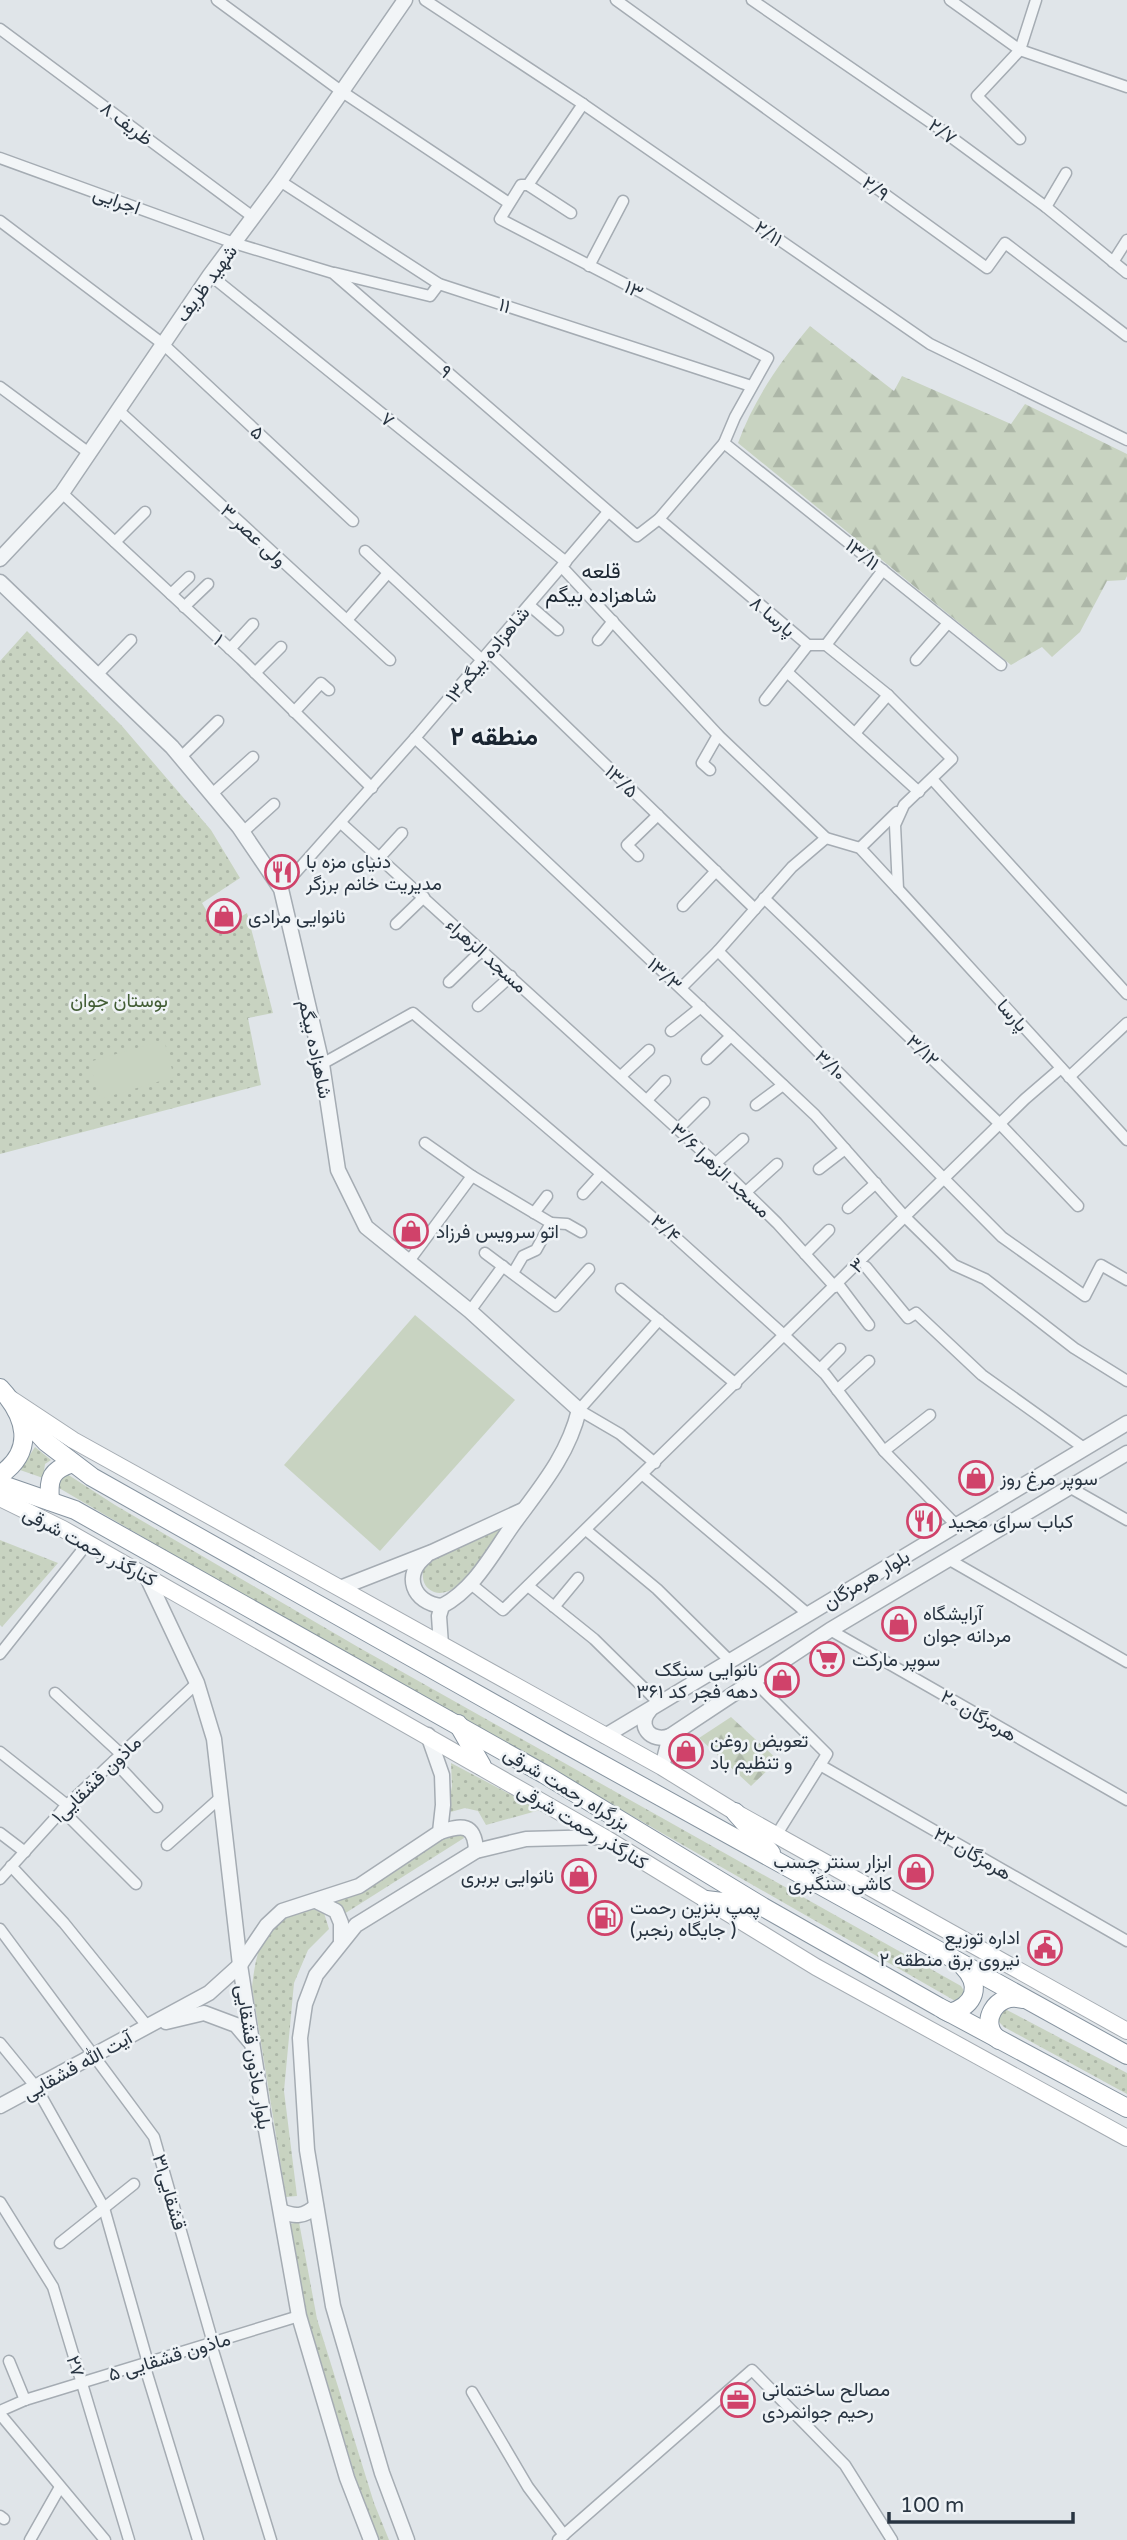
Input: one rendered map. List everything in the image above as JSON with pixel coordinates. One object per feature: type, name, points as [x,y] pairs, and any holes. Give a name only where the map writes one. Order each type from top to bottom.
[{"type":"highway","name":"بزرگراه رحمت شرقی","points":[[9,1399],[46,1442],[92,1477],[961,1964]]},
{"type":"highway","points":[[0,1475],[13,1464],[23,1450],[23,1426],[9,1399]]},
{"type":"highway","points":[[50,1501],[51,1479],[56,1471],[73,1463]]},
{"type":"highway","name":"بزرگراه رحمت شرقی","points":[[0,1484],[75,1510],[458,1724],[763,1907],[1004,2043],[1127,2108]]},
{"type":"highway","points":[[458,1724],[482,1766]]},
{"type":"highway","points":[[735,1812],[780,1864]]},
{"type":"highway","points":[[706,1899],[763,1907]]},
{"type":"highway","points":[[961,1964],[1127,2055]]},
{"type":"highway","points":[[939,2007],[950,2013],[963,2009],[972,1999],[974,1986],[970,1974],[961,1964]]},
{"type":"highway","points":[[1004,2043],[993,2035],[989,2023],[992,2010],[1001,2000],[1013,1996],[1026,2000]]},
{"type":"main road","points":[[9,1399],[74,1440],[662,1767],[735,1812],[1127,2031]]},
{"type":"main road","name":"کنارگذر رحمت شرقی","points":[[0,1498],[63,1529],[428,1735],[603,1837],[816,1967],[1127,2138]]},
{"type":"street","points":[[217,0],[341,91],[509,203],[521,185],[528,185],[571,213]]},
{"type":"street","name":"شهید ظریف","points":[[0,559],[62,493],[210,275],[280,181],[405,0]]},
{"type":"street","name":"۲/۱۱","points":[[425,0],[583,104],[930,344],[1127,440]]},
{"type":"street","name":"۲/۹","points":[[616,0],[987,268],[1006,243],[1127,336]]},
{"type":"street","name":"۲/۷","points":[[752,0],[940,129],[1046,207],[1127,273]]},
{"type":"street","points":[[950,0],[1020,50],[1127,87]]},
{"type":"street","points":[[1020,139],[977,96],[1020,50],[1036,0]]},
{"type":"street","name":"ظریف ۸","points":[[0,29],[253,217]]},
{"type":"street","points":[[528,185],[583,104]]},
{"type":"street","name":"اجرایی","points":[[0,158],[234,243]]},
{"type":"street","points":[[1046,207],[1066,173]]},
{"type":"street","name":"۱۱","points":[[280,181],[439,284],[751,386]]},
{"type":"street","points":[[589,266],[623,201]]},
{"type":"street","name":"۱۳","points":[[509,203],[500,219],[768,358],[751,386]]},
{"type":"street","name":"۵","points":[[0,221],[163,344],[353,521]]},
{"type":"street","points":[[1113,261],[1127,240]]},
{"type":"street","name":"۹","points":[[234,243],[333,273],[637,536],[659,519]]},
{"type":"street","points":[[333,273],[430,296],[439,284]]},
{"type":"street","name":"۷","points":[[210,275],[564,564],[718,734],[826,838]]},
{"type":"street","points":[[659,519],[724,443],[751,386]]},
{"type":"street","points":[[0,387],[89,453]]},
{"type":"street","name":"ولی عصر ۳","points":[[118,410],[390,660]]},
{"type":"street","name":"۱۳/۱۱","points":[[724,443],[1001,665]]},
{"type":"street","name":"۱","points":[[62,493],[230,649],[372,788]]},
{"type":"street","points":[[115,542],[145,512]]},
{"type":"street","name":"شاهزاده بیگم۱۳","points":[[281,889],[372,788],[608,512]]},
{"type":"street","name":"۸ پارسا","points":[[659,519],[808,645],[826,645]]},
{"type":"street","name":"۱۳/۵","points":[[365,551],[486,656],[755,909]]},
{"type":"street","points":[[681,988],[718,951],[792,867],[826,838],[860,848],[952,759],[887,695],[826,645],[883,570]]},
{"type":"street","points":[[347,620],[388,573]]},
{"type":"street","points":[[171,594],[189,577]]},
{"type":"street","name":"شاهزاده بیگم","points":[[0,582],[181,757],[243,832],[281,889],[322,1064],[338,1170],[366,1227],[470,1311],[579,1410]]},
{"type":"street","points":[[184,607],[208,584]]},
{"type":"street","points":[[529,605],[558,630]]},
{"type":"street","points":[[598,640],[613,621]]},
{"type":"street","points":[[916,660],[948,623]]},
{"type":"street","points":[[230,649],[253,624]]},
{"type":"street","points":[[97,675],[131,640]]},
{"type":"street","points":[[765,699],[808,645]]},
{"type":"street","points":[[255,673],[281,647]]},
{"type":"street","points":[[787,672],[919,792]]},
{"type":"street","points":[[294,712],[321,683],[329,690]]},
{"type":"street","points":[[856,732],[887,695]]},
{"type":"street","points":[[181,757],[218,721]]},
{"type":"street","points":[[710,770],[702,763],[718,734]]},
{"type":"street","name":"۱۳/۳","points":[[415,738],[815,1115],[906,1218],[954,1265],[985,1279],[1074,1348],[1127,1381]]},
{"type":"street","points":[[212,794],[253,757]]},
{"type":"street","points":[[932,779],[1127,994]]},
{"type":"street","points":[[243,832],[274,804]]},
{"type":"street","points":[[898,889],[895,825],[904,806]]},
{"type":"street","points":[[638,856],[627,845],[658,815]]},
{"type":"street","name":"مسجد الزهراء","points":[[341,823],[601,1058]]},
{"type":"street","points":[[380,857],[402,833]]},
{"type":"street","name":"پارسا","points":[[860,848],[1127,1140]]},
{"type":"street","points":[[683,906],[716,871]]},
{"type":"street","points":[[396,924],[424,897]]},
{"type":"street","name":"۳/۱۲","points":[[764,898],[1000,1124],[1078,1206]]},
{"type":"street","points":[[449,982],[482,950]]},
{"type":"street","name":"۳/۱۰","points":[[718,951],[1002,1237],[1085,1296],[1101,1265],[1127,1280]]},
{"type":"street","points":[[478,1006],[510,976]]},
{"type":"street","points":[[670,1031],[701,1007]]},
{"type":"street","name":"۳/۴","points":[[322,1064],[413,1013],[673,1234],[820,1369],[884,1451],[956,1525]]},
{"type":"street","name":"۳","points":[[471,1584],[503,1610],[1026,1098],[1065,1073],[1127,1023]]},
{"type":"street","points":[[707,1059],[731,1035]]},
{"type":"street","points":[[621,1076],[649,1050]]},
{"type":"street","name":"مسجد الزهرا ۳/۶","points":[[601,1058],[746,1192],[836,1286],[869,1325]]},
{"type":"street","points":[[647,1100],[665,1081]]},
{"type":"street","points":[[756,1105],[783,1085]]},
{"type":"street","points":[[678,1129],[704,1103]]},
{"type":"street","points":[[716,1163],[743,1139]]},
{"type":"street","points":[[425,1143],[472,1176],[551,1223],[567,1224],[581,1232]]},
{"type":"street","points":[[819,1169],[845,1149]]},
{"type":"street","points":[[746,1192],[777,1164]]},
{"type":"street","points":[[583,1194],[601,1174]]},
{"type":"street","points":[[409,1261],[472,1176]]},
{"type":"street","points":[[848,1208],[876,1183]]},
{"type":"street","points":[[534,1213],[547,1196]]},
{"type":"street","points":[[470,1311],[523,1256],[536,1250],[551,1223]]},
{"type":"street","points":[[805,1254],[829,1230]]},
{"type":"street","points":[[485,1253],[556,1306],[589,1269]]},
{"type":"street","points":[[866,1267],[908,1318],[916,1313],[982,1375],[1084,1448]]},
{"type":"street","points":[[621,1289],[736,1384]]},
{"type":"street","points":[[432,1552],[415,1566],[413,1583],[425,1602],[442,1606],[471,1584],[542,1488],[574,1433],[579,1410],[659,1320]]},
{"type":"street","points":[[820,1369],[840,1349]]},
{"type":"street","points":[[837,1390],[869,1361]]},
{"type":"street","points":[[579,1410],[620,1434],[655,1463]]},
{"type":"street","points":[[884,1451],[930,1415]]},
{"type":"street","name":"بلوار هرمزگان","points":[[606,1736],[1127,1423]]},
{"type":"street","name":"بلوار هرمزگان","points":[[670,1736],[830,1630],[1127,1453]]},
{"type":"street","points":[[643,1475],[808,1614]]},
{"type":"street","points":[[1069,1488],[1127,1520]]},
{"type":"street","points":[[340,1588],[432,1552],[524,1509]]},
{"type":"street","points":[[586,1530],[657,1589],[730,1661]]},
{"type":"street","points":[[0,1654],[88,1544]]},
{"type":"street","points":[[948,1559],[1127,1662]]},
{"type":"street","name":"بلوار ماذون قشقایی","points":[[146,1575],[197,1683],[214,1739],[240,1965],[299,2316],[347,2478],[371,2540]]},
{"type":"street","points":[[554,1607],[578,1578]]},
{"type":"street","points":[[528,1586],[594,1639],[655,1706],[645,1715],[643,1724],[646,1732],[653,1738],[670,1736]]},
{"type":"street","points":[[441,1645],[439,1616],[442,1606]]},
{"type":"street","name":"هرمزگان ۲۰","points":[[830,1630],[1127,1800]]},
{"type":"street","points":[[754,1681],[827,1754],[777,1835]]},
{"type":"street","name":"ماذون قشقایی۱","points":[[0,1879],[65,1807],[197,1683]]},
{"type":"street","points":[[55,1693],[118,1757],[157,1807]]},
{"type":"street","points":[[428,1735],[442,1775],[440,1832]]},
{"type":"street","points":[[662,1767],[670,1736]]},
{"type":"street","points":[[0,1752],[65,1807],[136,1884]]},
{"type":"street","name":"هرمزگان ۲۲","points":[[820,1765],[1127,1941]]},
{"type":"street","points":[[167,1845],[222,1797]]},
{"type":"street","points":[[148,2027],[209,1993],[240,1965],[267,1926],[282,1911],[359,1886],[440,1832],[458,1826],[470,1829],[476,1837],[476,1851]]},
{"type":"street","points":[[0,1833],[24,1852]]},
{"type":"street","name":"بلوار ماذون قشقایی","points":[[407,2540],[382,2473],[336,2317],[307,2150],[300,2038],[305,2004],[316,1975],[356,1925],[476,1851],[526,1839],[603,1837]]},
{"type":"street","points":[[11,1866],[64,1923],[148,2027]]},
{"type":"street","points":[[316,1901],[335,1911],[341,1923],[341,1941]]},
{"type":"street","name":"۳۱قشقایی","points":[[0,1929],[154,2137],[271,2540]]},
{"type":"street","points":[[148,2027],[204,2013],[236,2025],[252,2044]]},
{"type":"street","name":"آیت الله قشقایی","points":[[2,2108],[148,2027]]},
{"type":"street","points":[[0,2043],[36,2087],[104,2208],[198,2540]]},
{"type":"street","points":[[60,2243],[134,2184]]},
{"type":"street","name":"۲۷","points":[[0,2202],[53,2287],[128,2540]]},
{"type":"street","points":[[281,2211],[299,2216],[316,2206]]},
{"type":"street","name":"ماذون قشقایی ۵","points":[[2,2419],[25,2400],[299,2316]]},
{"type":"street","points":[[9,2361],[25,2400]]},
{"type":"street","points":[[472,2392],[561,2538],[752,2370],[845,2465],[892,2540]]},
{"type":"street","points":[[2,2419],[105,2540]]},
{"type":"street","points":[[31,2540],[60,2487]]},
{"type":"green space","points":[[810,326],[894,391],[902,376],[1011,424],[1025,404],[1127,454],[1127,576],[1125,580],[1107,581],[1080,632],[1052,657],[1042,647],[1011,665],[738,443],[769,382]]},
{"type":"green space","name":"بوستان جوان","points":[[27,631],[122,726],[211,830],[240,878],[202,903],[218,930],[247,913],[273,1013],[248,1018],[261,1085],[0,1154],[0,661]]},
{"type":"green space","points":[[164,1040],[174,1077],[100,1099],[89,1062]]},
{"type":"green space","points":[[415,1315],[515,1400],[380,1551],[284,1465]]},
{"type":"green space","points":[[35,1447],[51,1460],[45,1464],[43,1478],[20,1470]]},
{"type":"green space","points":[[67,1474],[115,1505],[358,1647],[961,1986],[964,1996],[957,2002],[524,1754],[355,1661],[59,1488],[60,1477]]},
{"type":"green space","points":[[508,1523],[486,1556],[455,1588],[434,1592],[426,1586],[423,1570],[440,1554]]},
{"type":"green space","points":[[0,1540],[58,1563],[2,1627],[0,1625]]},
{"type":"green space","points":[[731,1717],[778,1760],[751,1786],[699,1738]]},
{"type":"green space","points":[[451,1763],[540,1810],[486,1825],[478,1811],[465,1808],[447,1813],[452,1786]]},
{"type":"green space","points":[[462,1833],[464,1838],[344,1914],[337,1902],[378,1881],[436,1842]]},
{"type":"green space","points":[[313,1909],[324,1913],[329,1929],[308,1950],[294,1983],[284,2091],[297,2196],[286,2197],[252,1987],[261,1944],[273,1925],[291,1913]]},
{"type":"green space","points":[[1003,2008],[1127,2073],[1127,2094],[1004,2027],[998,2021],[999,2011]]},
{"type":"green space","points":[[299,2222],[317,2319],[374,2503],[389,2540],[379,2540],[362,2499],[304,2306],[290,2224]]},
{"type":"place","name":"دنیای مزه با مدیریت خانم برزگر","points":[[282,872]]},
{"type":"place","name":"نانوایی مرادی","points":[[224,916]]},
{"type":"place","name":"اتو سرویس فرزاد","points":[[411,1231]]},
{"type":"place","name":"سوپر مرغ روز","points":[[976,1478]]},
{"type":"place","name":"کباب سرای مجید","points":[[924,1521]]},
{"type":"place","name":"آرایشگاه مردانه جوان","points":[[899,1624]]},
{"type":"place","name":"سوپر مارکت","points":[[827,1659]]},
{"type":"place","name":"نانوایی سنگک دهه فجر کد ۳۶۱","points":[[782,1680]]},
{"type":"place","name":"تعویض روغن و تنظیم باد","points":[[686,1751]]},
{"type":"place","name":"ابزار سنتر چسب کاشی سنگبری","points":[[916,1872]]},
{"type":"place","name":"نانوایی بربری","points":[[579,1876]]},
{"type":"place","name":"پمپ بنزین رحمت (جایگاه رنجبر )","points":[[605,1918]]},
{"type":"place","name":"اداره توزیع نیروی برق منطقه ۲","points":[[1045,1948]]},
{"type":"place","name":"مصالح ساختمانی رحیم جوانمردی","points":[[738,2400]]},
{"type":"district","name":"قلعه شاهزاده بیگم","points":[[601,583]]},
{"type":"district","name":"منطقه ۲","points":[[494,736]]}]
